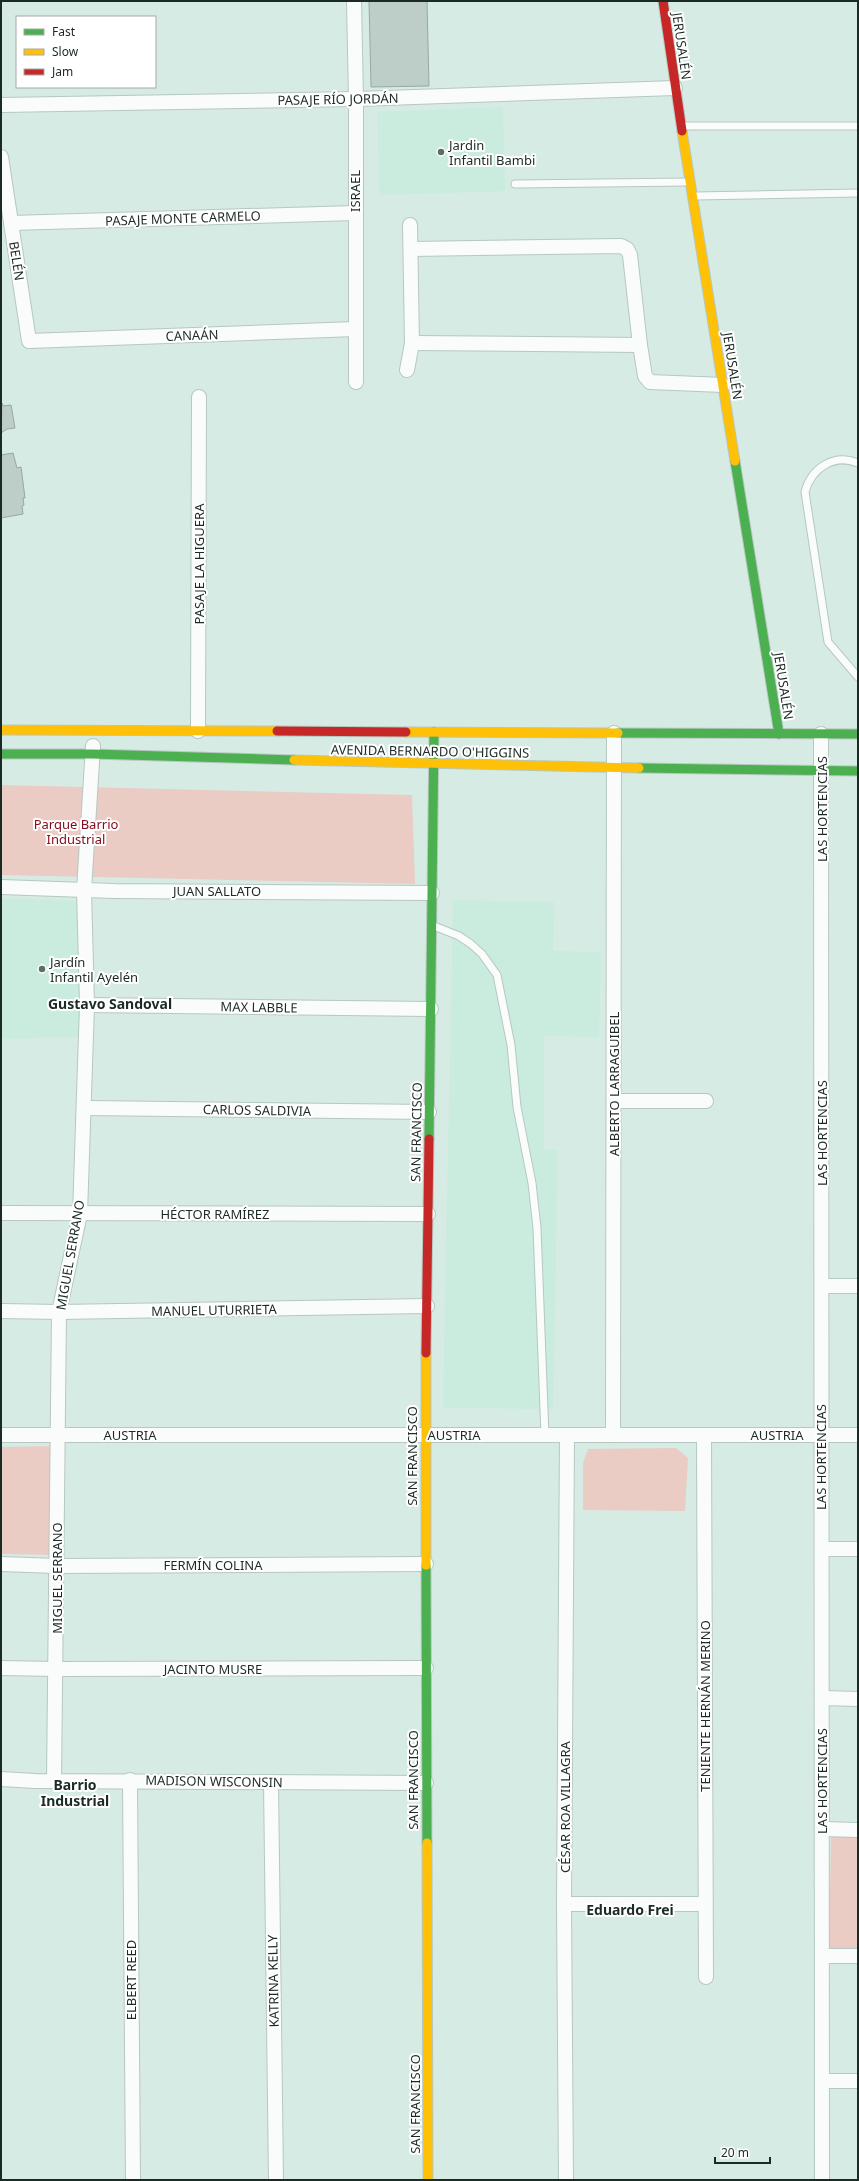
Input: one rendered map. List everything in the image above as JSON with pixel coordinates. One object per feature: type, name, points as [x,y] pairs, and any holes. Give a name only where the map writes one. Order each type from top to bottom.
[{"type":"street","name":"ISRAEL","points":[[354,1],[356,99],[356,382]]},
{"type":"street","name":"JERUSALÉN","points":[[663,1],[692,196],[779,734]]},
{"type":"street","name":"PASAJE RÍO JORDÁN","points":[[1,105],[356,99],[675,88]]},
{"type":"street","name":"BELÉN","points":[[1,157],[29,341]]},
{"type":"street","name":"PASAJE MONTE CARMELO","points":[[11,222],[355,213]]},
{"type":"street","points":[[407,370],[412,343],[410,225]]},
{"type":"street","points":[[411,249],[621,246],[627,249],[630,255],[645,376],[650,382],[723,385]]},
{"type":"street","name":"CANAÁN","points":[[29,341],[356,329]]},
{"type":"street","points":[[412,343],[640,345]]},
{"type":"street","name":"PASAJE LA HIGUERA","points":[[198,731],[199,397]]},
{"type":"street","name":"AVENIDA BERNARDO O'HIGGINS","points":[[1,730],[95,729],[198,731],[858,734]]},
{"type":"street","name":"MIGUEL SERRANO","points":[[54,1781],[59,1312],[80,1214],[88,1005],[84,890],[92,754],[95,729]]},
{"type":"street","name":"SAN FRANCISCO","points":[[428,2180],[425,1434],[434,732]]},
{"type":"street","name":"ALBERTO LARRAGUIBEL","points":[[613,1435],[614,733]]},
{"type":"street","name":"LAS HORTENCIAS","points":[[822,734],[822,2180]]},
{"type":"street","name":"AVENIDA BERNARDO O'HIGGINS","points":[[1,754],[92,754],[434,765],[821,772],[858,771]]},
{"type":"street","name":"JUAN SALLATO","points":[[1,887],[84,890],[432,893]]},
{"type":"street","name":"MAX LABBLE","points":[[88,1005],[430,1010]]},
{"type":"street","points":[[614,1101],[706,1101]]},
{"type":"street","name":"CARLOS SALDIVIA","points":[[85,1108],[429,1112]]},
{"type":"street","name":"HÉCTOR RAMÍREZ","points":[[1,1213],[428,1214]]},
{"type":"street","points":[[822,1286],[858,1286]]},
{"type":"street","name":"MANUEL UTURRIETA","points":[[1,1311],[59,1312],[427,1306]]},
{"type":"street","name":"AUSTRIA","points":[[1,1434],[858,1435]]},
{"type":"street","name":"CÉSAR ROA VILLAGRA","points":[[566,2180],[564,1904],[568,1435]]},
{"type":"street","name":"TENIENTE HERNÁN MERINO","points":[[704,1436],[706,1977]]},
{"type":"street","points":[[822,1549],[858,1549]]},
{"type":"street","name":"FERMÍN COLINA","points":[[1,1564],[57,1566],[426,1564]]},
{"type":"street","name":"JACINTO MUSRE","points":[[1,1668],[426,1668]]},
{"type":"street","points":[[822,1698],[858,1699]]},
{"type":"street","name":"MADISON WISCONSIN","points":[[1,1779],[54,1781],[130,1780],[426,1783]]},
{"type":"street","name":"ELBERT REED","points":[[130,1780],[133,2180]]},
{"type":"street","name":"KATRINA KELLY","points":[[271,1782],[276,2180]]},
{"type":"street","points":[[822,1829],[858,1830]]},
{"type":"street","points":[[564,1904],[705,1904]]},
{"type":"street","points":[[822,1956],[858,1956]]},
{"type":"street","points":[[822,2081],[858,2081]]},
{"type":"lane","points":[[681,126],[858,126]]},
{"type":"lane","points":[[515,184],[690,182]]},
{"type":"lane","points":[[692,196],[858,193]]},
{"type":"lane","points":[[858,463],[845,460],[827,463],[812,475],[805,492],[828,642],[858,677]]},
{"type":"lane","points":[[432,926],[446,930],[471,944],[482,954],[497,975],[511,1044],[517,1107],[532,1183],[537,1228],[545,1435]]},
{"type":"shaded area","name":"Jardin Infantil Bambi","points":[[503,107],[505,191],[379,195],[377,112]]},
{"type":"shaded area","name":"Jardín Infantil Ayelén","points":[[1,898],[83,901],[81,1037],[1,1039]]},
{"type":"shaded area","points":[[453,900],[554,902],[553,951],[601,952],[599,1037],[544,1036],[544,1149],[558,1150],[553,1409],[443,1408]]},
{"type":"green space","name":"Parque Barrio Industrial","points":[[1,785],[412,795],[415,884],[1,875]]},
{"type":"green space","points":[[58,1446],[58,1555],[1,1554],[1,1447]]},
{"type":"green space","points":[[676,1448],[688,1458],[685,1511],[583,1510],[583,1463],[588,1449]]},
{"type":"green space","points":[[831,1837],[858,1837],[858,1948],[829,1948]]},
{"type":"building","points":[[369,1],[427,1],[429,86],[371,87]]},
{"type":"building","points":[[2,403],[3,406],[11,405],[15,428],[7,429],[1,433]]},
{"type":"building","points":[[13,453],[17,468],[21,467],[25,498],[23,498],[24,505],[22,506],[23,514],[1,518],[1,455]]},
{"type":"traffic: fast","points":[[735,461],[779,734]]},
{"type":"traffic: fast","points":[[429,1139],[434,732]]},
{"type":"traffic: fast","points":[[618,733],[858,734]]},
{"type":"traffic: fast","points":[[1,754],[92,754],[294,760]]},
{"type":"traffic: fast","points":[[639,768],[858,771]]},
{"type":"traffic: fast","points":[[426,1565],[427,1843]]},
{"type":"traffic: slow","points":[[682,131],[735,461]]},
{"type":"traffic: slow","points":[[1,730],[277,731]]},
{"type":"traffic: slow","points":[[406,732],[618,733]]},
{"type":"traffic: slow","points":[[294,760],[639,768]]},
{"type":"traffic: slow","points":[[426,1353],[426,1565]]},
{"type":"traffic: slow","points":[[427,1843],[428,2180]]},
{"type":"traffic: jam","points":[[663,1],[682,131]]},
{"type":"traffic: jam","points":[[277,731],[406,732]]},
{"type":"traffic: jam","points":[[426,1353],[429,1139]]},
{"type":"place","name":"Jardin Infantil Bambi","points":[[441,152]]},
{"type":"place","name":"Jardín Infantil Ayelén","points":[[42,969]]},
{"type":"district","name":"Gustavo Sandoval","points":[[110,1003]]},
{"type":"district","name":"Barrio Industrial","points":[[75,1792]]},
{"type":"district","name":"Eduardo Frei","points":[[630,1909]]}]
